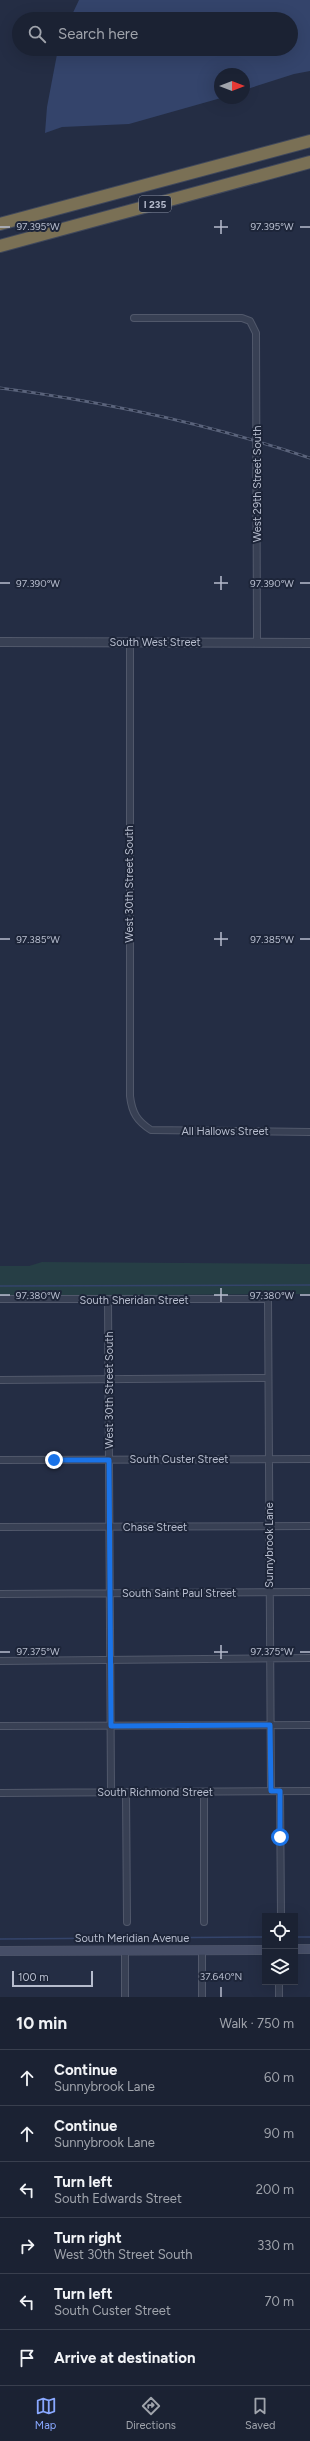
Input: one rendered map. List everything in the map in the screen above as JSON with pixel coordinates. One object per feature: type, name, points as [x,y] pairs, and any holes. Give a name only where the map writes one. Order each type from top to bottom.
[{"type":"highway","name":"I 235","points":[[0,224],[310,141]]},
{"type":"highway","name":"I 235","points":[[0,246],[310,162]]},
{"type":"main road","points":[[298,1949],[310,1949]]},
{"type":"main road","name":"South Meridian Avenue","points":[[0,1951],[262,1950]]},
{"type":"street","name":"West 29th Street South","points":[[134,318],[242,318],[253,326],[256,344],[257,642]]},
{"type":"street","name":"South West Street","points":[[0,642],[310,642]]},
{"type":"street","name":"West 30th Street South","points":[[130,642],[130,1096],[132,1112],[141,1123]]},
{"type":"street","name":"All Hallows Street","points":[[141,1123],[151,1130],[310,1132]]},
{"type":"street","name":"South Sheridan Street","points":[[0,1299],[268,1299]]},
{"type":"street","name":"Sunnybrook Lane","points":[[268,1299],[268,1526],[271,1791]]},
{"type":"street","name":"West 30th Street South","points":[[108,1300],[111,1792]]},
{"type":"street","points":[[0,1380],[268,1378]]},
{"type":"street","name":"South Custer Street","points":[[0,1460],[310,1459]]},
{"type":"street","name":"Chase Street","points":[[0,1528],[310,1526]]},
{"type":"street","name":"South Saint Paul Street","points":[[0,1594],[310,1592]]},
{"type":"street","points":[[0,1661],[310,1658]]},
{"type":"street","points":[[0,1726],[310,1725]]},
{"type":"street","points":[[280,1791],[281,1913]]},
{"type":"street","name":"South Richmond Street","points":[[0,1793],[310,1791]]},
{"type":"street","points":[[126,1792],[127,1922]]},
{"type":"street","points":[[204,1792],[204,1922]]},
{"type":"street","points":[[125,1950],[125,1997]]},
{"type":"street","points":[[202,1950],[202,1997]]},
{"type":"street","points":[[279,1985],[279,1997]]},
{"type":"shaded area","points":[[42,1262],[310,1264],[310,1294],[0,1296],[0,1266],[29,1266]]},
{"type":"water","points":[[79,0],[310,0],[310,71],[294,74],[250,88],[250,68],[214,68],[214,100],[129,124],[62,127],[45,133],[47,107],[57,56],[298,56],[298,12],[73,12]]},
{"type":"waterway","points":[[0,1286],[310,1285]]},
{"type":"waterway","points":[[0,1939],[262,1937]]},
{"type":"waterway","points":[[298,1937],[310,1937]]},
{"type":"railway","points":[[0,388],[118,407],[234,435],[310,458]]},
{"type":"route","points":[[54,1460],[109,1460],[111,1726],[270,1725],[271,1791],[280,1791],[280,1837]]}]
